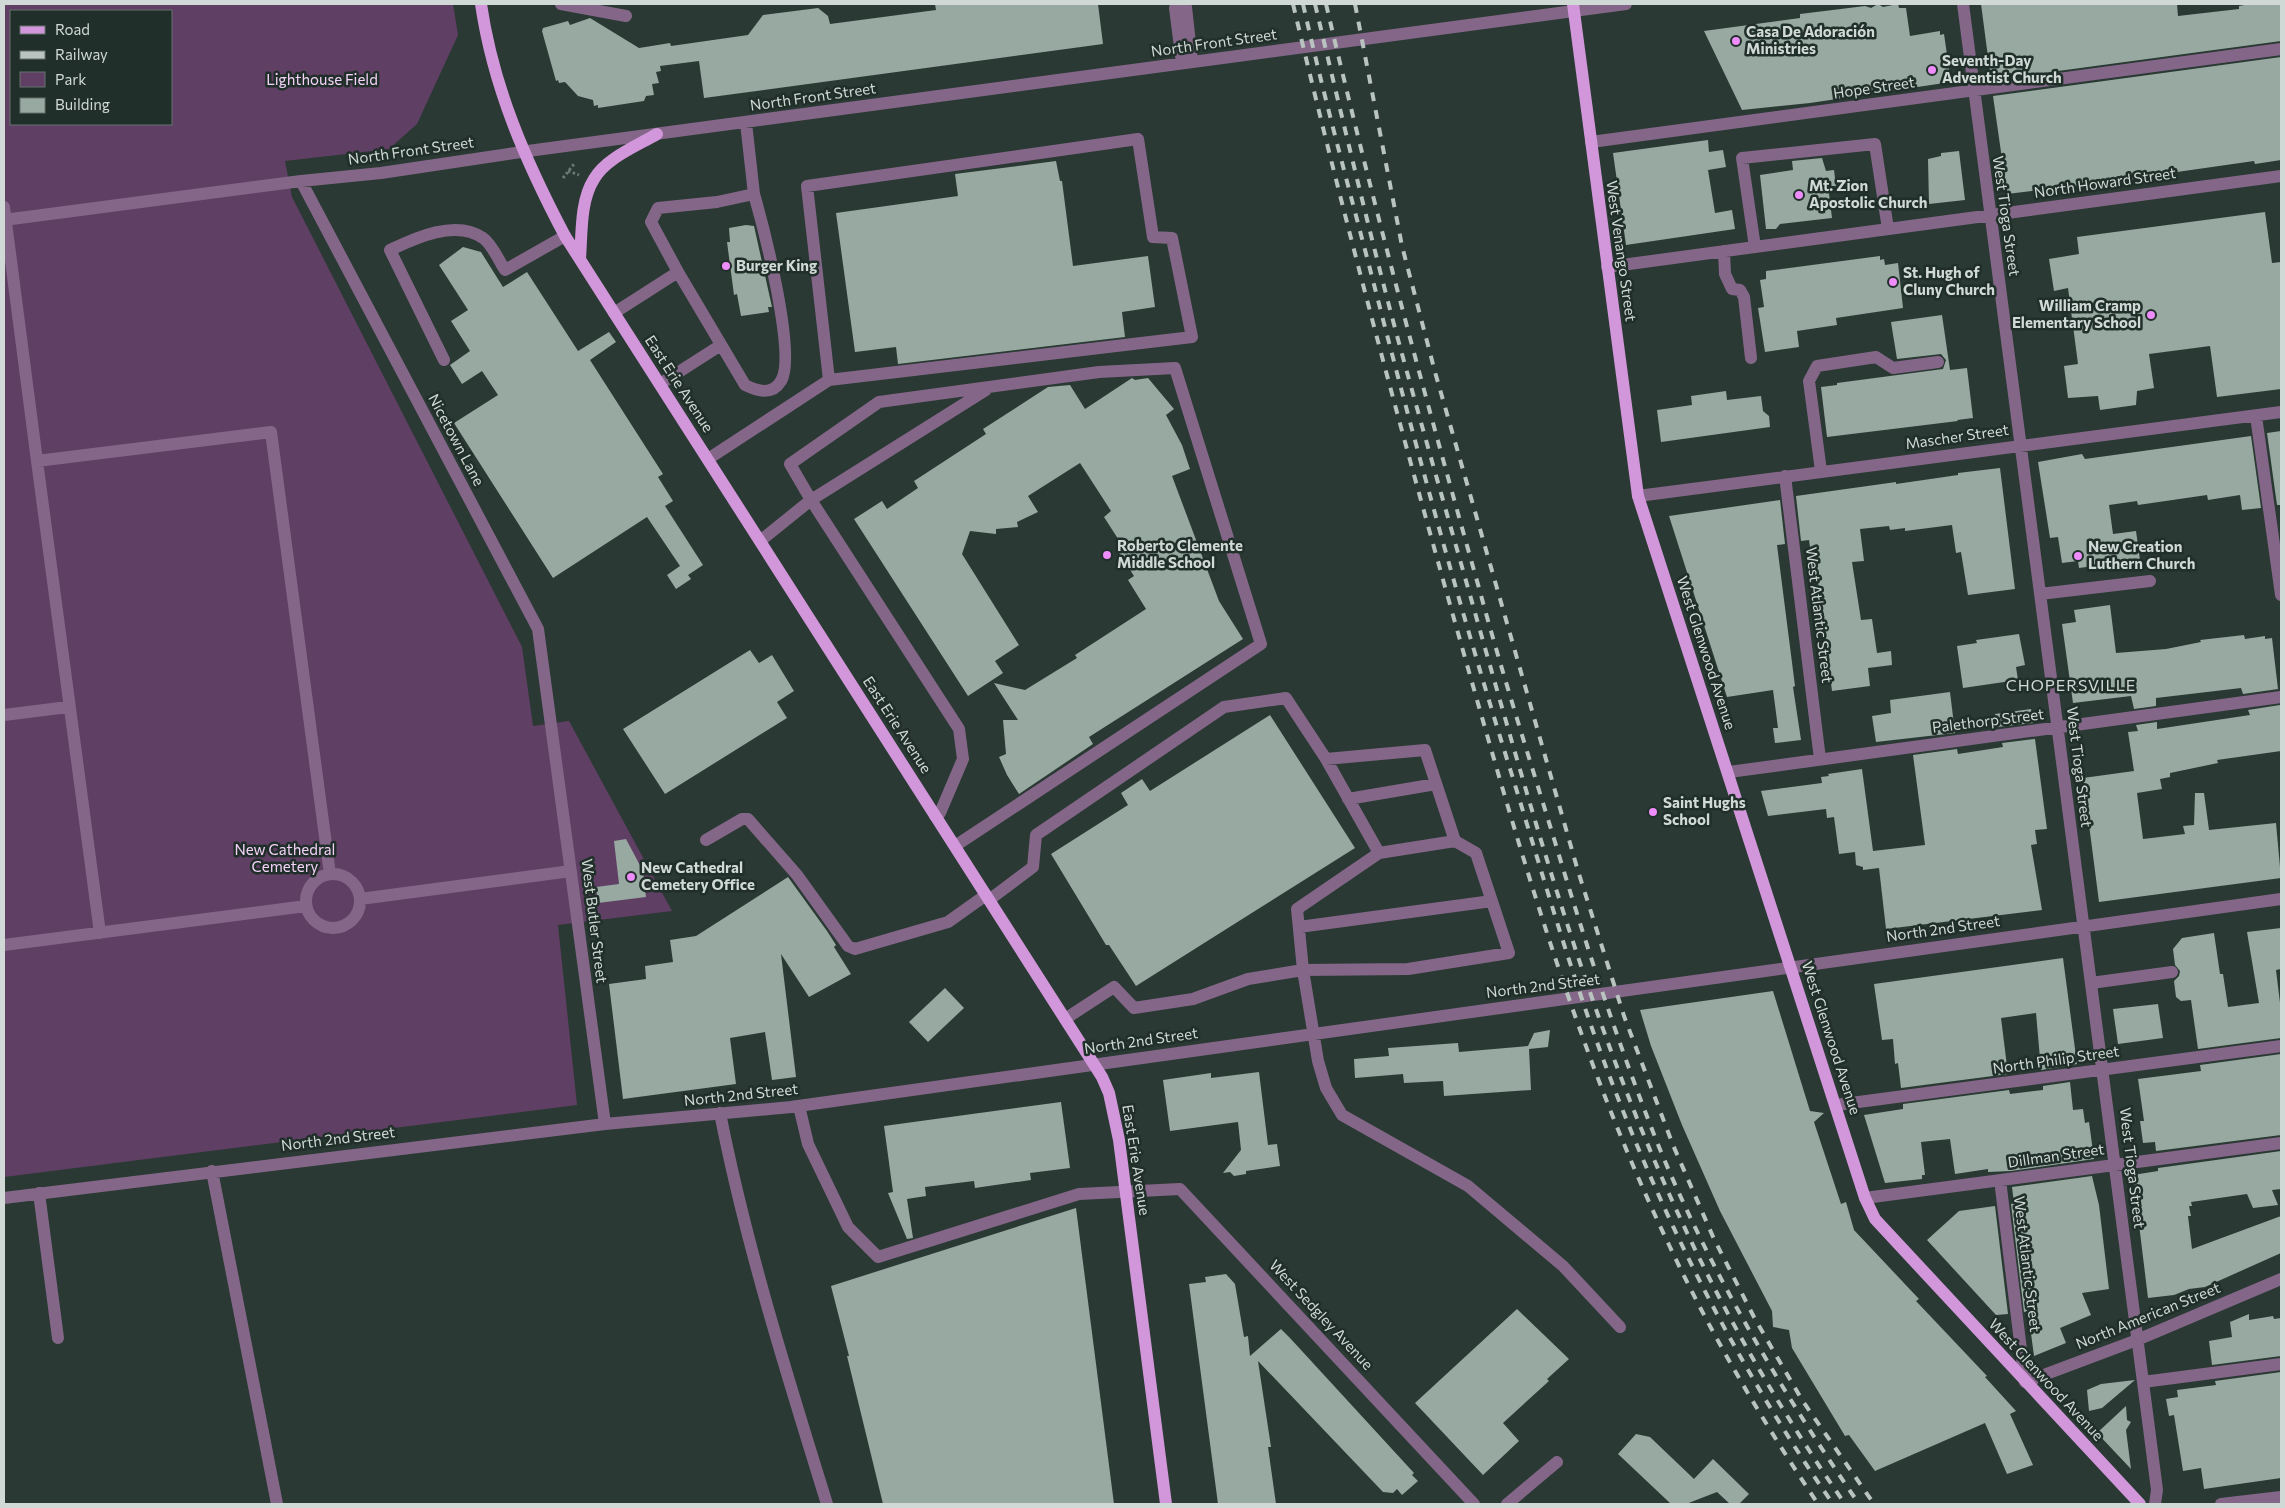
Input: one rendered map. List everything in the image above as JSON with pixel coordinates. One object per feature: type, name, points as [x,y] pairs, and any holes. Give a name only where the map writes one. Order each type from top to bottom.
[{"type":"main road","name":"East Erie Avenue","points":[[481,4],[501,93],[523,152],[565,236],[1094,1064],[1109,1093],[1115,1116],[1166,1504]]},
{"type":"main road","name":"West Venango Street","points":[[1574,7],[1638,496]]},
{"type":"main road","points":[[580,259],[585,201],[594,178],[608,163],[657,134]]},
{"type":"main road","name":"West Glenwood Avenue","points":[[1638,496],[1865,1198],[1875,1219],[2140,1504]]},
{"type":"street","points":[[561,4],[626,16]]},
{"type":"street","points":[[1178,4],[1175,8],[1187,63]]},
{"type":"street","points":[[1183,4],[1186,6],[1187,63]]},
{"type":"street","name":"North Front Street","points":[[4,215],[381,173],[523,152],[1389,36],[1574,7],[1626,4]]},
{"type":"street","name":"West Tioga Street","points":[[1963,4],[2157,1490],[2155,1504]]},
{"type":"street","name":"Hope Street","points":[[1591,142],[2281,49]]},
{"type":"street","points":[[746,123],[754,194],[773,266],[787,360],[781,381],[770,390],[758,392],[745,385],[678,272],[652,222],[658,208],[717,202],[754,194]]},
{"type":"street","points":[[708,459],[829,380],[1192,337],[1172,238],[1153,237],[1138,139],[807,186],[829,380]]},
{"type":"street","points":[[1755,247],[1742,158],[1774,153],[1875,144],[1888,229]]},
{"type":"street","name":"North Howard Street","points":[[1607,267],[2281,176]]},
{"type":"street","name":"Nicetown Lane","points":[[301,181],[538,629],[552,723]]},
{"type":"street","points":[[4,215],[68,707],[100,933]]},
{"type":"street","points":[[444,360],[390,250],[415,238],[438,231],[465,231],[483,238],[505,270],[565,236]]},
{"type":"street","points":[[1724,251],[1725,274],[1732,288],[1740,290],[1744,297],[1751,358]]},
{"type":"street","points":[[614,313],[678,272]]},
{"type":"street","points":[[660,384],[722,345]]},
{"type":"street","points":[[1821,471],[1809,381],[1817,366],[1876,357],[1893,368],[1938,362]]},
{"type":"street","points":[[936,816],[940,813],[963,760],[959,729],[811,500],[790,464],[879,402],[1099,372],[1175,368],[1261,644],[955,846]]},
{"type":"street","points":[[760,542],[811,500],[990,387]]},
{"type":"street","name":"Mascher Street","points":[[1638,496],[2281,412]]},
{"type":"street","points":[[2256,416],[2281,595]]},
{"type":"street","points":[[37,461],[271,432],[330,874]]},
{"type":"street","name":"West Atlantic Street","points":[[1785,476],[1820,759]]},
{"type":"street","points":[[2040,594],[2150,581]]},
{"type":"street","name":"Palethorp Street","points":[[1728,772],[2281,697]]},
{"type":"street","points":[[706,840],[742,818],[748,819],[797,875],[848,946],[855,949],[948,922],[988,898],[1033,867],[1036,835],[1224,707],[1286,698],[1326,759],[1379,854]]},
{"type":"street","points":[[4,715],[68,707]]},
{"type":"street","name":"West Butler Street","points":[[552,723],[604,1124]]},
{"type":"street","points":[[1065,1019],[1114,987],[1134,1008],[1193,999],[1248,979],[1303,970],[1408,970],[1509,953],[1476,854],[1455,841],[1425,750],[1326,759]]},
{"type":"street","points":[[1348,799],[1436,784]]},
{"type":"street","points":[[1455,841],[1379,854],[1296,909],[1303,970],[1318,1061],[1326,1088],[1342,1115],[1468,1186],[1563,1266],[1620,1327]]},
{"type":"street","points":[[360,900],[571,871]]},
{"type":"street","points":[[330,874],[339,874],[354,883],[360,900],[355,916],[340,927],[332,928],[315,921],[306,906],[306,897],[314,881],[321,876],[330,874]]},
{"type":"street","name":"North 2nd Street","points":[[4,1198],[604,1124],[799,1106],[1634,990],[2083,925],[2281,899]]},
{"type":"street","points":[[1299,927],[1492,901]]},
{"type":"street","points":[[4,945],[306,906]]},
{"type":"street","points":[[2091,983],[2172,972]]},
{"type":"street","name":"North Philip Street","points":[[1836,1105],[2281,1046]]},
{"type":"street","name":"West Sedgley Avenue","points":[[799,1106],[808,1144],[848,1227],[878,1257],[1079,1194],[1180,1189],[1474,1504]]},
{"type":"street","points":[[720,1113],[728,1155],[780,1350],[826,1504]]},
{"type":"street","name":"Dillman Street","points":[[1865,1198],[2281,1143]]},
{"type":"street","points":[[212,1171],[277,1504]]},
{"type":"street","name":"West Atlantic Street","points":[[2000,1180],[2025,1382]]},
{"type":"street","points":[[39,1193],[58,1338]]},
{"type":"street","name":"North American Street","points":[[2025,1382],[2137,1340],[2281,1278]]},
{"type":"street","points":[[2143,1382],[2281,1364]]},
{"type":"street","points":[[1507,1504],[1557,1462]]},
{"type":"street","points":[[2221,1504],[2281,1497]]},
{"type":"path","points":[[563,178],[574,164]]},
{"type":"path","points":[[568,171],[584,177]]},
{"type":"green space","name":"New Cathedral Cemetery","points":[[4,4],[453,4],[458,35],[417,124],[389,149],[285,161],[292,197],[522,647],[533,726],[569,721],[672,911],[558,925],[577,1105],[4,1177]]},
{"type":"building","points":[[935,4],[1098,4],[1103,44],[704,98],[699,61],[660,66],[661,71],[656,72],[659,83],[652,84],[654,95],[646,96],[644,101],[598,108],[598,105],[594,106],[593,100],[578,96],[565,82],[559,83],[558,80],[556,81],[542,31],[543,28],[568,21],[570,25],[590,18],[639,48],[670,43],[671,46],[748,35],[763,15],[818,8],[828,16],[830,24],[936,10]]},
{"type":"building","points":[[1878,4],[1883,7],[1898,4],[1899,8],[1906,8],[1910,36],[1940,31],[1940,35],[1944,34],[1951,82],[1810,103],[1742,110],[1704,31],[1800,18],[1800,14],[1865,6],[1871,8]]},
{"type":"building","points":[[1981,4],[2177,4],[2178,16],[2239,9],[2239,6],[2250,4],[2281,4],[2281,41],[1991,80]]},
{"type":"building","points":[[2281,57],[2281,160],[2255,164],[2254,161],[2170,173],[2170,175],[2007,194],[1993,96]]},
{"type":"building","points":[[1708,140],[1709,152],[1723,150],[1726,167],[1708,170],[1715,213],[1732,210],[1735,229],[1626,245],[1613,153]]},
{"type":"building","points":[[1959,151],[1965,200],[1929,204],[1928,159],[1941,156],[1941,153]]},
{"type":"building","points":[[1822,158],[1826,171],[1834,170],[1836,186],[1828,186],[1832,218],[1780,224],[1776,229],[1766,229],[1760,175],[1793,170],[1792,161]]},
{"type":"building","points":[[1056,161],[1060,181],[1062,181],[1073,266],[1148,256],[1155,307],[1122,312],[1125,337],[898,364],[896,347],[855,352],[836,213],[958,196],[955,174]]},
{"type":"building","name":"William Cramp Elementary School","points":[[2265,212],[2272,263],[2281,262],[2281,389],[2217,397],[2210,346],[2149,354],[2154,388],[2137,391],[2136,405],[2100,410],[2098,396],[2068,398],[2064,366],[2078,364],[2068,288],[2054,291],[2049,259],[2079,254],[2077,237]]},
{"type":"building","points":[[746,225],[754,226],[772,307],[768,307],[769,312],[741,316],[737,294],[734,295],[727,242],[730,242],[729,228]]},
{"type":"building","points":[[463,247],[481,252],[503,287],[527,272],[578,351],[609,332],[616,342],[590,360],[663,474],[658,477],[673,501],[665,506],[703,565],[688,575],[691,579],[676,589],[667,575],[680,566],[647,517],[553,578],[454,423],[498,395],[482,371],[462,384],[450,365],[470,351],[451,321],[468,310],[439,265]]},
{"type":"building","points":[[1880,256],[1880,260],[1884,259],[1885,265],[1898,263],[1903,308],[1836,318],[1837,325],[1797,331],[1799,347],[1765,352],[1758,308],[1764,307],[1760,280],[1766,279],[1766,271]]},
{"type":"building","points":[[1942,315],[1950,370],[1967,368],[1973,418],[1827,437],[1821,387],[1837,385],[1837,383],[1943,369],[1946,360],[1941,354],[1897,359],[1891,322]]},
{"type":"building","points":[[1132,378],[1135,380],[1148,378],[1174,409],[1166,415],[1182,445],[1190,469],[1172,476],[1219,601],[1243,639],[1089,737],[1093,744],[1019,794],[1007,775],[999,757],[1006,754],[1003,720],[1018,720],[994,683],[1025,690],[1077,658],[1075,655],[1146,609],[1128,580],[1134,576],[1116,548],[1122,545],[1104,517],[1111,511],[1080,463],[1028,496],[1038,512],[1017,522],[1018,527],[996,529],[996,534],[970,531],[962,554],[1019,645],[995,661],[1003,673],[968,696],[854,519],[882,501],[887,509],[918,488],[914,481],[986,434],[983,429],[1048,387],[1070,385],[1085,409]]},
{"type":"building","points":[[1726,391],[1727,400],[1761,396],[1763,411],[1769,416],[1770,427],[1661,442],[1657,410],[1692,405],[1691,396]]},
{"type":"building","points":[[2281,431],[2281,505],[2277,505],[2267,433]]},
{"type":"building","points":[[2251,436],[2261,508],[2242,510],[2240,495],[2208,500],[2207,495],[2138,505],[2137,501],[2109,505],[2113,534],[2136,531],[2140,560],[2079,568],[2078,561],[2062,563],[2058,537],[2050,538],[2038,462],[2082,454],[2085,459]]},
{"type":"building","points":[[2000,468],[2015,589],[1968,595],[1961,552],[1956,553],[1952,525],[1905,531],[1905,528],[1890,530],[1889,526],[1860,529],[1864,561],[1852,562],[1861,620],[1872,619],[1877,653],[1891,651],[1892,665],[1868,668],[1870,686],[1832,691],[1816,567],[1813,568],[1809,540],[1801,541],[1796,496],[1896,482],[1896,484]]},
{"type":"building","points":[[1780,500],[1785,544],[1777,545],[1801,740],[1775,743],[1773,728],[1778,728],[1773,690],[1727,697],[1669,516]]},
{"type":"building","points":[[2110,605],[2116,653],[2166,649],[2201,642],[2200,640],[2244,635],[2245,639],[2265,636],[2265,639],[2272,638],[2278,689],[2243,694],[2241,688],[2156,698],[2156,706],[2134,709],[2131,696],[2073,703],[2062,624],[2076,622],[2074,610]]},
{"type":"building","points":[[2019,634],[2025,665],[2016,667],[2018,680],[1963,688],[1957,646],[1977,643],[1976,640]]},
{"type":"building","points":[[750,650],[759,663],[772,655],[794,691],[777,702],[787,718],[665,794],[623,729]]},
{"type":"building","points":[[1950,692],[1955,733],[1876,742],[1872,716],[1891,713],[1890,700]]},
{"type":"building","points":[[2280,705],[2281,751],[2217,760],[2218,763],[2170,773],[2170,777],[2160,779],[2162,789],[2137,793],[2143,839],[2185,834],[2183,826],[2194,825],[2195,793],[2204,793],[2209,830],[2276,823],[2281,878],[2099,902],[2083,778],[2134,771],[2128,732],[2138,731],[2136,725],[2157,722],[2157,729],[2250,715],[2248,710]]},
{"type":"building","points":[[2031,709],[2033,723],[1997,727],[1995,714]]},
{"type":"building","points":[[1270,715],[1355,848],[1136,986],[1109,945],[1106,945],[1051,854],[1128,805],[1121,793],[1142,779],[1150,791]]},
{"type":"building","points":[[2035,739],[2047,829],[2035,830],[2037,844],[2031,845],[2042,910],[1886,929],[1879,868],[1863,870],[1863,867],[1856,865],[1855,852],[1839,854],[1834,817],[1827,818],[1826,809],[1768,816],[1761,791],[1822,783],[1821,777],[1829,776],[1828,774],[1862,769],[1873,851],[1925,845],[1913,755],[1957,749],[1958,754],[2003,747],[2002,743]]},
{"type":"building","name":"New Cathedral Cemetery Office","points":[[626,839],[643,871],[646,897],[598,903],[596,887],[619,884],[614,841]]},
{"type":"building","points":[[788,877],[827,931],[836,945],[834,947],[851,974],[809,997],[781,954],[796,1077],[772,1080],[765,1032],[730,1038],[736,1084],[623,1099],[609,984],[646,979],[645,966],[673,962],[670,940],[696,936]]},
{"type":"building","points":[[2281,928],[2281,969],[2276,970],[2281,1011],[2281,1038],[2198,1049],[2191,1000],[2181,1001],[2176,997],[2174,981],[2179,976],[2180,971],[2175,965],[2173,949],[2182,938],[2214,933],[2220,974],[2223,974],[2228,1007],[2259,1003],[2247,932]]},
{"type":"building","points":[[2063,958],[2077,1064],[2041,1070],[2036,1013],[2001,1018],[2008,1074],[1901,1088],[1898,1063],[1895,1064],[1893,1039],[1882,1040],[1874,984]]},
{"type":"building","points":[[945,988],[964,1008],[928,1042],[909,1022]]},
{"type":"building","points":[[1773,991],[1810,1111],[1824,1113],[1814,1122],[1841,1204],[1846,1202],[1854,1230],[1919,1299],[1916,1301],[1987,1376],[1985,1377],[2016,1411],[2010,1414],[2033,1465],[2007,1474],[1985,1423],[1875,1471],[1849,1435],[1845,1436],[1792,1348],[1789,1330],[1773,1327],[1772,1311],[1720,1211],[1682,1125],[1651,1046],[1640,1010]]},
{"type":"building","points":[[2158,1004],[2163,1038],[2118,1044],[2113,1009]]},
{"type":"building","points":[[1550,1030],[1548,1047],[1529,1049],[1531,1090],[1444,1096],[1443,1081],[1404,1083],[1403,1074],[1355,1078],[1354,1059],[1389,1056],[1388,1048],[1458,1043],[1459,1052],[1528,1046],[1534,1033]]},
{"type":"building","points":[[2281,1054],[2281,1135],[2156,1151],[2155,1142],[2143,1143],[2140,1121],[2144,1121],[2138,1079],[2201,1071],[2200,1065]]},
{"type":"building","points":[[1259,1072],[1268,1145],[1277,1144],[1280,1166],[1246,1171],[1246,1174],[1234,1176],[1230,1172],[1223,1173],[1241,1150],[1238,1122],[1170,1131],[1163,1080],[1211,1073],[1211,1078]]},
{"type":"building","points":[[2070,1082],[2073,1110],[2083,1109],[2085,1123],[2089,1122],[2094,1159],[2011,1171],[1988,1172],[1988,1169],[1955,1174],[1950,1139],[1921,1142],[1925,1175],[1922,1175],[1922,1179],[1885,1183],[1864,1115],[1903,1109],[1903,1104],[2009,1090],[2010,1094],[2043,1090],[2043,1086]]},
{"type":"building","points":[[1061,1102],[1070,1168],[1030,1173],[1031,1180],[975,1188],[974,1181],[925,1187],[926,1196],[907,1199],[913,1238],[907,1239],[888,1193],[893,1192],[884,1126]]},
{"type":"building","points":[[2281,1151],[2281,1189],[2272,1190],[2278,1205],[2253,1208],[2247,1194],[2191,1202],[2192,1206],[2189,1206],[2191,1216],[2188,1216],[2192,1249],[2281,1216],[2281,1253],[2205,1287],[2189,1289],[2174,1295],[2148,1298],[2133,1175],[2158,1171],[2158,1168]]},
{"type":"building","points":[[2092,1176],[2099,1205],[2109,1289],[2082,1293],[2091,1315],[2060,1328],[2066,1343],[2034,1356],[2028,1311],[2024,1312],[2011,1204],[2014,1203],[2012,1187]]},
{"type":"building","points":[[1995,1206],[2008,1314],[1996,1315],[1927,1240],[1959,1211]]},
{"type":"building","points":[[1076,1208],[1114,1504],[883,1504],[831,1286]]},
{"type":"building","points":[[1226,1274],[1235,1284],[1244,1337],[1248,1336],[1250,1356],[1281,1329],[1414,1473],[1412,1475],[1418,1481],[1402,1495],[1397,1489],[1393,1493],[1383,1492],[1258,1361],[1271,1447],[1268,1447],[1276,1504],[1218,1504],[1189,1284],[1206,1282],[1205,1277]]},
{"type":"building","points":[[1517,1309],[1569,1359],[1547,1379],[1549,1381],[1503,1423],[1519,1441],[1483,1475],[1415,1403]]},
{"type":"building","points":[[2249,1314],[2249,1320],[2273,1316],[2274,1319],[2281,1318],[2281,1356],[2212,1365],[2209,1341],[2232,1337],[2230,1322]]},
{"type":"building","points":[[2281,1372],[2281,1478],[2204,1489],[2201,1468],[2183,1471],[2174,1415],[2169,1416],[2166,1399],[2178,1397],[2177,1390],[2216,1385],[2215,1381]]},
{"type":"building","points":[[2135,1380],[2102,1408],[2089,1411],[2087,1390],[2101,1384]]},
{"type":"building","points":[[2126,1406],[2127,1420],[2131,1422],[2126,1430],[2131,1469],[2097,1433]]},
{"type":"building","points":[[1636,1434],[1650,1437],[1694,1479],[1713,1459],[1749,1494],[1739,1504],[1730,1504],[1717,1492],[1686,1504],[1671,1504],[1618,1454]]},
{"type":"railway","points":[[1293,4],[1352,241],[1436,555],[1526,867],[1577,1022],[1636,1173],[1686,1280],[1739,1378],[1818,1504]]},
{"type":"railway","points":[[1303,4],[1335,137],[1437,521],[1492,710],[1560,933],[1587,1014],[1638,1147],[1661,1200],[1712,1305],[1769,1406],[1833,1504]]},
{"type":"railway","points":[[1315,4],[1354,168],[1417,409],[1527,794],[1574,946],[1600,1021],[1658,1169],[1725,1309],[1763,1376],[1845,1504]]},
{"type":"railway","points":[[1326,4],[1399,297],[1488,620],[1579,919],[1617,1034],[1659,1147],[1701,1240],[1776,1375],[1830,1462],[1859,1504]]},
{"type":"railway","points":[[1355,4],[1402,246],[1435,372],[1578,871],[1624,1016],[1673,1145],[1714,1239],[1755,1319],[1802,1400],[1874,1504]]},
{"type":"place","name":"Casa De Adoración Ministries","points":[[1736,41]]},
{"type":"place","name":"Seventh-Day Adventist Church","points":[[1932,70]]},
{"type":"place","name":"Mt. Zion Apostolic Church","points":[[1799,195]]},
{"type":"place","name":"Burger King","points":[[726,266]]},
{"type":"place","name":"St. Hugh of Cluny Church","points":[[1893,282]]},
{"type":"place","name":"William Cramp Elementary School","points":[[2151,315]]},
{"type":"place","name":"Roberto Clemente Middle School","points":[[1107,555]]},
{"type":"place","name":"New Creation Luthern Church","points":[[2078,556]]},
{"type":"place","name":"Saint Hughs School","points":[[1653,812]]},
{"type":"place","name":"New Cathedral Cemetery Office","points":[[631,877]]},
{"type":"district","name":"CHOPERSVILLE","points":[[2071,685]]},
{"type":"park label","name":"Lighthouse Field","points":[[322,80]]}]
